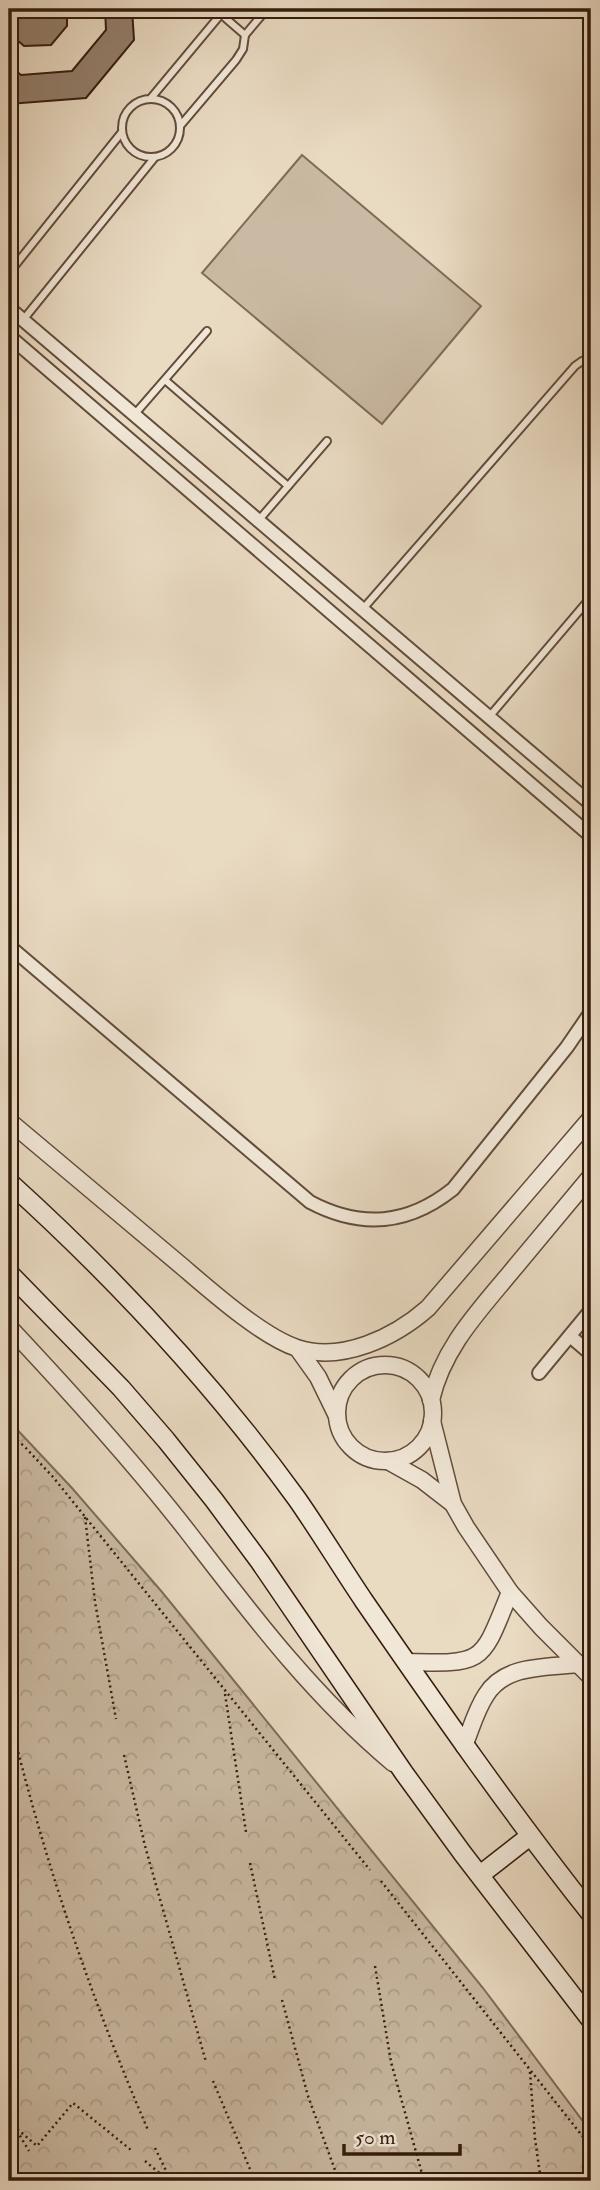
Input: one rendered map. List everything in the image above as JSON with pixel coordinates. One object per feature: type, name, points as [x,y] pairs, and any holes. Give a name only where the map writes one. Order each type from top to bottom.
[{"type":"main road","points":[[9,1182],[88,1256],[234,1417],[297,1500],[464,1746],[591,1914]]},
{"type":"main road","points":[[9,1273],[74,1338],[166,1440],[260,1562],[404,1773],[591,2020]]},
{"type":"main road","points":[[480,1875],[530,1836]]},
{"type":"street","points":[[9,308],[591,804]]},
{"type":"street","points":[[9,336],[591,836]]},
{"type":"street","points":[[9,946],[310,1202],[324,1210],[355,1219],[402,1217],[429,1206],[453,1189],[567,1047],[591,1012]]},
{"type":"street","points":[[9,1121],[236,1310],[298,1349],[321,1351],[345,1350],[368,1344],[411,1323],[428,1308],[591,1118]]},
{"type":"street","points":[[591,1176],[464,1328],[443,1362],[435,1380],[431,1400],[432,1421],[453,1504],[486,1560],[510,1592],[591,1677]]},
{"type":"street","points":[[539,1373],[591,1310]]},
{"type":"street","points":[[9,1327],[137,1469],[303,1677],[340,1716],[404,1773]]},
{"type":"street","points":[[570,1336],[591,1354]]},
{"type":"street","points":[[368,1344],[375,1367]]},
{"type":"street","points":[[298,1349],[317,1377],[349,1445],[367,1457],[388,1461],[422,1480],[453,1504]]},
{"type":"street","points":[[337,1416],[340,1395],[346,1385],[361,1371],[375,1367],[393,1366],[412,1374],[421,1381],[431,1400]]},
{"type":"street","points":[[388,1461],[408,1455],[417,1449],[432,1421]]},
{"type":"street","points":[[406,1662],[459,1663],[476,1657],[488,1645],[510,1592]]},
{"type":"street","points":[[464,1746],[486,1695],[499,1681],[516,1672],[577,1664]]},
{"type":"lane","points":[[23,320],[155,157],[170,150],[176,143],[180,126],[236,60],[243,49],[245,35],[267,9]]},
{"type":"lane","points":[[151,98],[218,11],[245,35]]},
{"type":"lane","points":[[155,157],[133,150],[124,139],[124,118],[131,106],[151,98],[168,104],[174,110],[180,126]]},
{"type":"lane","points":[[9,273],[122,132]]},
{"type":"lane","points":[[134,415],[207,331]]},
{"type":"lane","points":[[362,610],[575,366],[591,357]]},
{"type":"lane","points":[[165,380],[288,486]]},
{"type":"lane","points":[[258,521],[327,441]]},
{"type":"lane","points":[[489,718],[591,597]]},
{"type":"path","points":[[9,1433],[53,1477],[370,1870]]},
{"type":"path","points":[[85,1517],[94,1602],[116,1719]]},
{"type":"path","points":[[225,1691],[246,1832]]},
{"type":"path","points":[[9,1715],[18,1755],[65,1915],[116,2055],[148,2130]]},
{"type":"path","points":[[124,1755],[145,1846],[205,2062]]},
{"type":"path","points":[[250,1863],[275,1980]]},
{"type":"path","points":[[381,1881],[591,2147]]},
{"type":"path","points":[[375,1966],[391,2062],[424,2181]]},
{"type":"path","points":[[282,2000],[308,2096],[339,2181]]},
{"type":"path","points":[[530,2072],[541,2181]]},
{"type":"path","points":[[213,2081],[254,2181]]},
{"type":"path","points":[[9,2122],[37,2146],[73,2103],[131,2150]]},
{"type":"path","points":[[9,2116],[29,2151]]},
{"type":"path","points":[[155,2148],[170,2181]]},
{"type":"path","points":[[145,2161],[170,2181]]},
{"type":"green space","points":[[302,155],[481,306],[382,424],[202,273]]},
{"type":"green space","points":[[9,1421],[72,1488],[162,1592],[483,1988],[591,2132],[591,2181],[9,2181]]},
{"type":"building","points":[[9,9],[67,9],[67,26],[51,45],[24,46],[9,33]]},
{"type":"building","points":[[105,9],[132,9],[134,40],[86,98],[9,104],[9,65],[21,75],[72,71],[106,30]]}]
